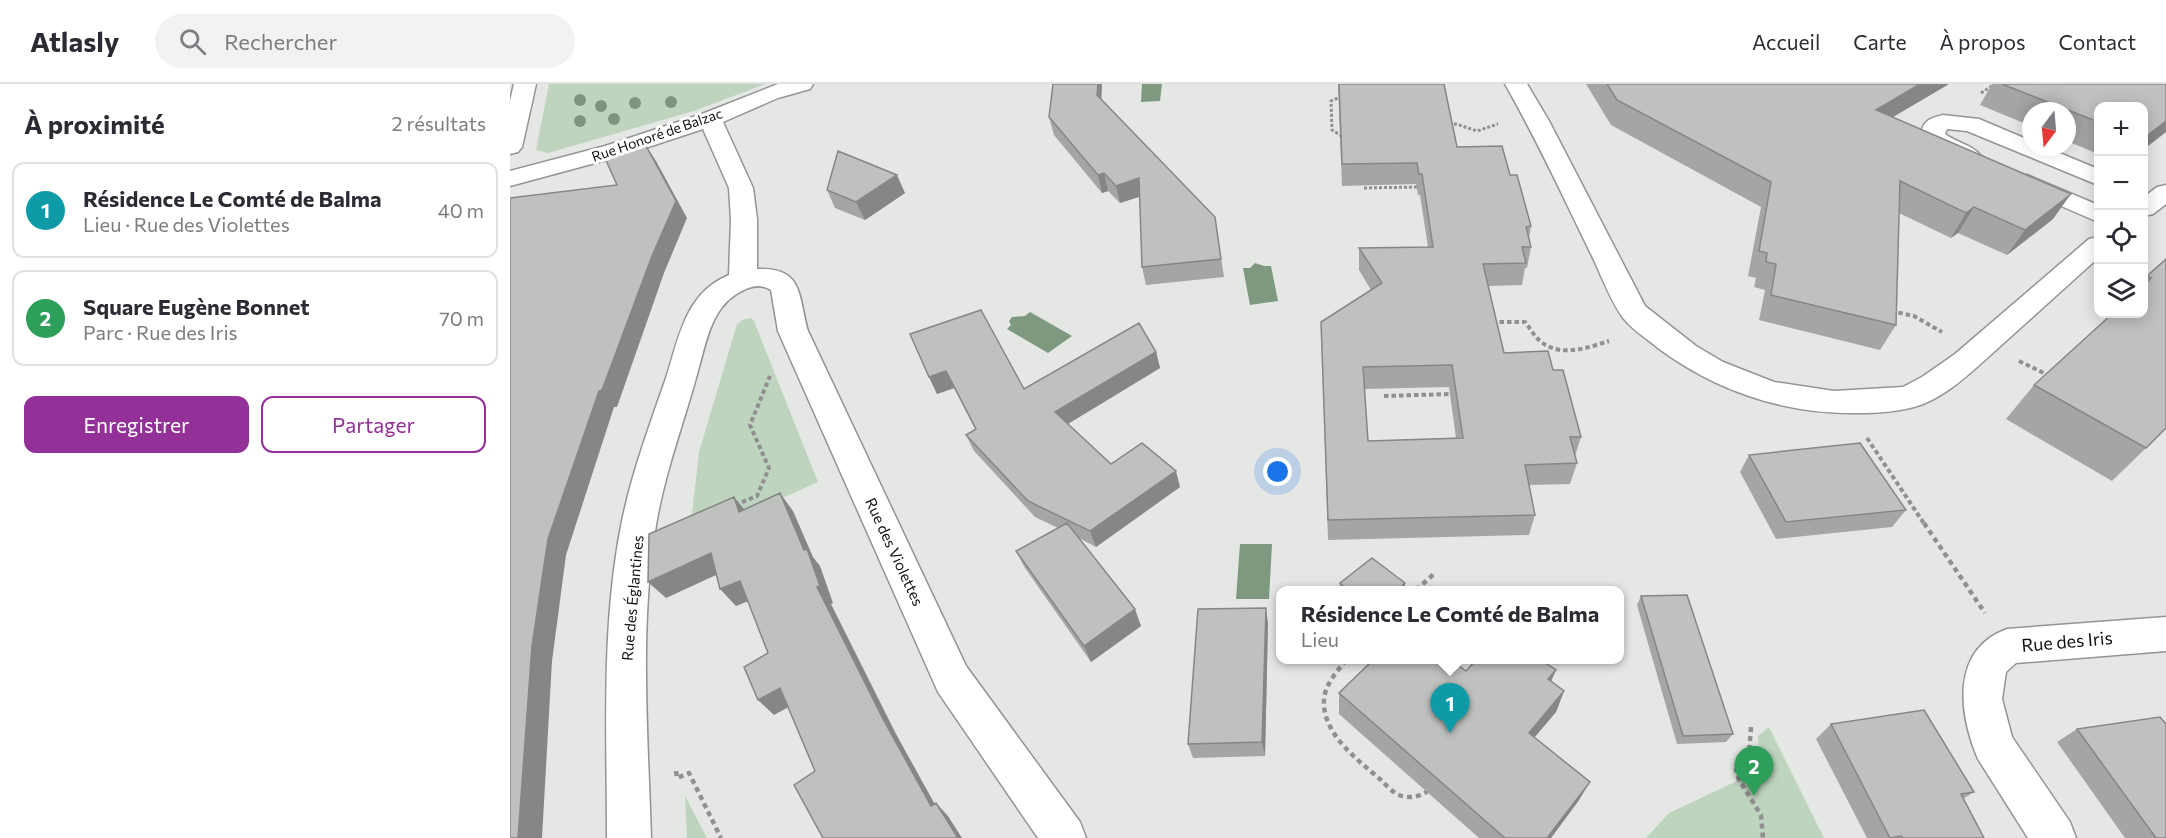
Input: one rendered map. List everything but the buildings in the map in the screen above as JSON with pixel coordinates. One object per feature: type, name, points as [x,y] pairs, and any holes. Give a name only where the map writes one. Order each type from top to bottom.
[{"type":"street","points":[[510,147],[525,84]]},
{"type":"street","name":"Rue Honoré de Balzac","points":[[510,179],[613,151],[710,119],[770,93],[802,84]]},
{"type":"street","points":[[1515,84],[1538,121],[1634,312],[1692,359],[1725,376],[1762,390],[1798,398],[1844,404],[1897,400],[1919,393],[1953,371],[2094,248]]},
{"type":"street","points":[[710,119],[741,188],[744,219],[743,279]]},
{"type":"street","points":[[2094,176],[1971,124],[1943,122],[1933,127],[1933,136],[1946,146],[2094,212]]},
{"type":"street","name":"Rue des Violettes","points":[[743,279],[762,277],[777,279],[785,287],[793,331],[952,679],[1065,838]]},
{"type":"street","name":"Rue des Églantines","points":[[628,838],[627,664],[635,546],[661,439],[702,315],[720,291],[743,279]]},
{"type":"street","name":"Rue des Iris","points":[[2054,838],[1994,745],[1982,699],[1988,664],[2007,646],[2166,634]]},
{"type":"path","points":[[1346,96],[1336,97],[1331,101],[1332,130],[1337,135],[1347,138]]},
{"type":"path","points":[[1441,130],[1456,124],[1477,131],[1500,123],[1538,121]]},
{"type":"path","points":[[1364,188],[1417,187]]},
{"type":"path","points":[[1883,309],[1914,316],[1976,351]]},
{"type":"path","points":[[1483,322],[1525,322],[1539,340],[1554,348],[1564,350],[1585,349],[1614,339]]},
{"type":"path","points":[[726,509],[757,496],[769,468],[750,426],[779,360],[774,337],[793,331]]},
{"type":"path","points":[[1384,396],[1450,394]]},
{"type":"path","points":[[1844,404],[2007,646]]},
{"type":"path","points":[[1421,586],[1436,572]]},
{"type":"path","points":[[1342,664],[1334,671],[1326,686],[1324,717],[1336,738],[1398,795],[1424,796],[1434,785]]},
{"type":"path","points":[[1751,727],[1749,754],[1736,770],[1761,815],[1763,838]]},
{"type":"shaded area","points":[[549,84],[765,84],[694,111],[548,153],[536,150]]},
{"type":"shaded area","points":[[1142,84],[1162,84],[1160,101],[1141,102]]},
{"type":"shaded area","points":[[1255,263],[1271,266],[1278,301],[1250,305],[1243,268],[1250,268]]},
{"type":"shaded area","points":[[1030,312],[1072,336],[1048,353],[1007,329],[1011,325],[1009,321],[1012,317],[1025,316]]},
{"type":"shaded area","points":[[751,318],[818,482],[670,548],[691,522],[699,452],[737,324],[744,319]]},
{"type":"shaded area","points":[[1240,544],[1272,544],[1269,599],[1236,599]]},
{"type":"shaded area","points":[[1769,727],[1824,838],[1646,838],[1669,813],[1739,780],[1759,756],[1758,736]]},
{"type":"shaded area","points":[[685,796],[707,838],[687,838]]},
{"type":"place","name":"Résidence Le Comté de Balma","points":[[1450,733]]},
{"type":"place","name":"Square Eugène Bonnet","points":[[1754,796]]}]
